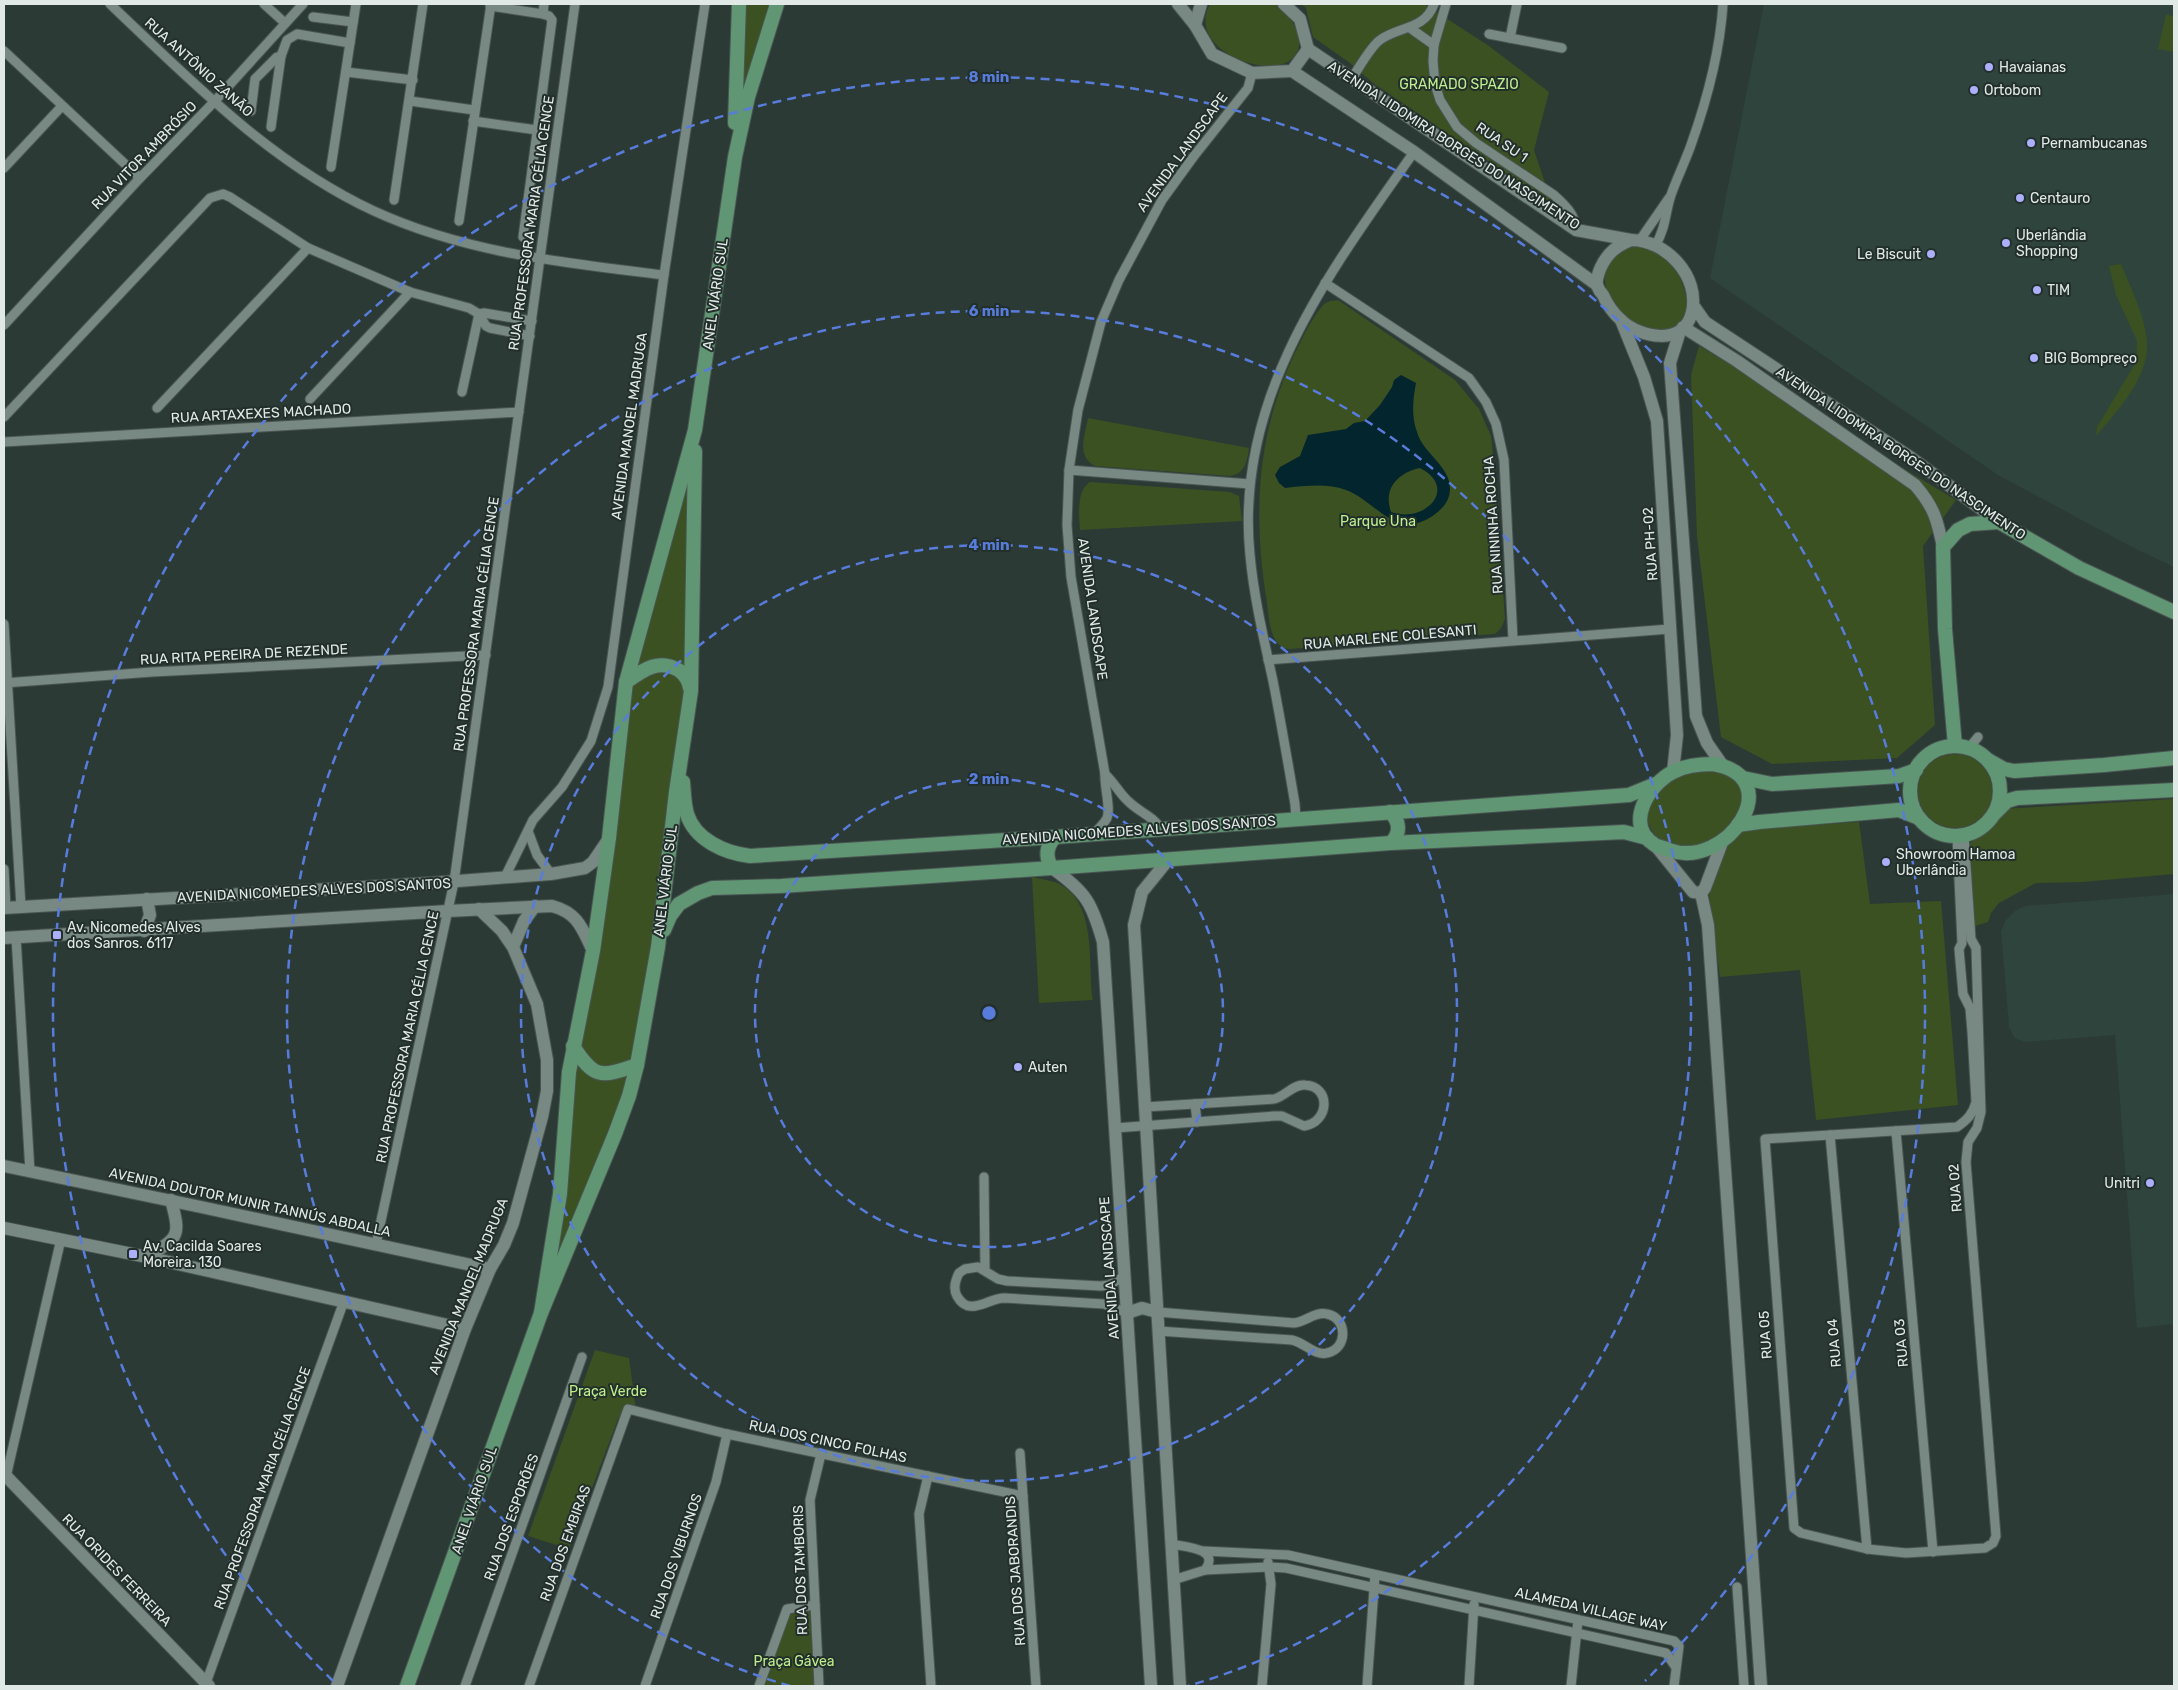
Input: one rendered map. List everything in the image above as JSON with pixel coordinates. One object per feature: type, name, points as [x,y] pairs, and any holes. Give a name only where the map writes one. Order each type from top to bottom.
[{"type":"main road","name":"ANEL VIÁRIO SUL","points":[[735,157],[739,4]]},
{"type":"main road","name":"ANEL VIÁRIO SUL","points":[[540,1313],[560,1194],[569,1072],[593,951],[609,838],[626,682],[695,430],[735,157],[748,97],[777,4]]},
{"type":"main road","name":"ANEL VIÁRIO SUL","points":[[407,1686],[540,1313],[615,1134],[629,1096],[637,1065],[658,947],[680,764],[691,691],[695,430]]},
{"type":"main road","points":[[1955,746],[1945,629],[1943,547],[1958,530],[1970,524],[1999,522]]},
{"type":"main road","name":"AVENIDA LIDOMIRA BORGES DO NASCIMENTO","points":[[1999,522],[2079,568],[2174,612]]},
{"type":"main road","points":[[626,682],[645,669],[663,664],[673,667],[684,674],[691,691]]},
{"type":"main road","points":[[1919,818],[1912,804],[1910,792],[1916,770],[1932,752],[1943,748],[1955,746],[1969,748],[2004,769],[2014,771],[2174,758]]},
{"type":"main road","points":[[1987,760],[1995,769],[2000,787],[1998,805],[1993,816]]},
{"type":"main road","name":"AVENIDA NICOMEDES ALVES DOS SANTOS","points":[[680,764],[685,803],[691,822],[702,836],[714,845],[739,855],[760,856],[1055,837],[1629,795],[1656,784]]},
{"type":"main road","points":[[658,947],[670,916],[679,904],[698,893],[712,888],[781,886],[1391,843],[1624,832],[1651,841],[1674,852],[1695,852],[1714,846],[1723,840],[1731,834],[1745,817],[1749,796],[1743,778],[1734,770],[1723,766],[1693,765],[1673,772],[1656,784],[1641,809],[1642,829],[1651,841]]},
{"type":"main road","points":[[1743,778],[1772,784],[1899,776],[1916,770]]},
{"type":"main road","points":[[1738,825],[1899,810],[1919,818],[1934,831],[1945,836],[1960,836],[1976,832],[1986,825],[2007,801],[2017,798],[2174,790]]},
{"type":"main road","points":[[1390,812],[1399,827],[1396,838],[1391,843]]},
{"type":"main road","points":[[1052,868],[1047,855],[1047,848],[1055,837]]},
{"type":"main road","points":[[573,1046],[584,1063],[591,1070],[598,1073],[616,1072],[637,1065]]},
{"type":"street","name":"RUA ANTÔNIO ZANÃO","points":[[110,4],[213,103],[270,148],[338,192],[374,211],[448,238],[538,260],[664,275]]},
{"type":"street","points":[[264,4],[284,23]]},
{"type":"street","name":"RUA VITOR AMBRÓSIO","points":[[4,325],[140,178],[213,103],[303,4]]},
{"type":"street","points":[[331,167],[356,4]]},
{"type":"street","points":[[394,200],[423,4]]},
{"type":"street","points":[[543,14],[544,4]]},
{"type":"street","name":"RUA PROFESSORA MARIA CÉLIA CENCE","points":[[376,1244],[454,882],[530,336],[538,260],[575,4]]},
{"type":"street","name":"AVENIDA MANOEL MADRUGA","points":[[504,877],[541,808],[562,787],[591,741],[608,687],[664,275],[705,4]]},
{"type":"street","points":[[1178,4],[1195,25],[1212,54],[1252,74],[1292,71],[1308,49],[1300,19],[1284,4]]},
{"type":"street","points":[[1195,25],[1201,4]]},
{"type":"street","points":[[1352,78],[1379,40],[1410,28],[1427,17],[1434,4]]},
{"type":"street","name":"RUA SU 1","points":[[1446,4],[1434,45],[1433,61],[1436,89],[1440,100],[1457,127],[1476,144],[1554,195],[1576,220],[1576,230]]},
{"type":"street","points":[[1510,38],[1517,4]]},
{"type":"street","points":[[1656,246],[1663,233],[1670,196],[1691,145],[1714,65],[1722,24],[1723,4]]},
{"type":"street","points":[[459,221],[490,5],[543,14],[549,16],[552,20],[523,237]]},
{"type":"street","points":[[312,17],[353,22]]},
{"type":"street","points":[[1410,28],[1434,45]]},
{"type":"street","points":[[272,127],[281,56],[287,40],[297,34],[350,43]]},
{"type":"street","points":[[1489,34],[1562,48]]},
{"type":"street","name":"AVENIDA LIDOMIRA BORGES DO NASCIMENTO","points":[[1308,49],[1576,230],[1636,240]]},
{"type":"street","points":[[4,51],[140,178]]},
{"type":"street","points":[[251,111],[257,75],[277,57],[281,56]]},
{"type":"street","name":"AVENIDA LIDOMIRA BORGES DO NASCIMENTO","points":[[1292,71],[1414,152],[1597,285]]},
{"type":"street","points":[[346,72],[413,80]]},
{"type":"street","name":"AVENIDA LANDSCAPE","points":[[1094,834],[1106,820],[1108,813],[1104,784],[1105,774],[1071,577],[1067,525],[1069,470],[1078,410],[1090,358],[1101,322],[1119,280],[1162,200],[1248,88],[1252,74]]},
{"type":"street","points":[[410,101],[474,110]]},
{"type":"street","points":[[4,168],[62,106]]},
{"type":"street","points":[[473,121],[537,130]]},
{"type":"street","points":[[1296,819],[1295,804],[1250,554],[1250,484],[1260,432],[1271,390],[1290,345],[1325,283],[1414,152]]},
{"type":"street","points":[[4,417],[210,198],[216,194],[230,197],[308,248],[410,292],[469,308],[479,314],[532,321]]},
{"type":"street","points":[[1636,240],[1670,196]]},
{"type":"street","points":[[1682,329],[1663,336],[1638,332],[1621,320],[1608,305],[1597,285],[1606,257],[1617,246],[1636,240],[1664,250],[1678,262],[1687,277],[1693,305],[1692,314],[1682,329],[1670,363],[1696,716],[1707,743],[1723,766]]},
{"type":"street","points":[[157,408],[308,248]]},
{"type":"street","name":"RUA NININHA ROCHA","points":[[1325,283],[1469,378],[1486,402],[1496,424],[1504,460],[1513,640]]},
{"type":"street","points":[[310,399],[410,292]]},
{"type":"street","name":"AVENIDA LIDOMIRA BORGES DO NASCIMENTO","points":[[1693,305],[1706,322],[1910,457],[1999,522]]},
{"type":"street","points":[[479,314],[486,326],[490,328],[530,336]]},
{"type":"street","points":[[462,392],[479,314]]},
{"type":"street","name":"RUA PH-02","points":[[1621,320],[1644,377],[1657,421],[1677,736],[1673,772]]},
{"type":"street","name":"AVENIDA LIDOMIRA BORGES DO NASCIMENTO","points":[[1682,329],[1737,360],[1915,485],[1926,497],[1934,513],[1943,547]]},
{"type":"street","name":"RUA ARTAXEXES MACHADO","points":[[4,442],[519,412]]},
{"type":"street","points":[[1862,448],[1871,431]]},
{"type":"street","points":[[1069,470],[1250,484]]},
{"type":"street","points":[[4,624],[6,683],[21,906]]},
{"type":"street","name":"RUA MARLENE COLESANTI","points":[[1268,660],[1670,629]]},
{"type":"street","name":"RUA RITA PEREIRA DE REZENDE","points":[[6,683],[152,672],[486,655]]},
{"type":"street","points":[[1969,748],[1978,737]]},
{"type":"street","points":[[1105,774],[1113,781],[1126,799],[1140,812],[1154,819],[1161,829]]},
{"type":"street","points":[[528,831],[537,855],[551,874]]},
{"type":"street","points":[[1830,1135],[1957,1127],[1967,1120],[1973,1112],[1976,1102],[1970,1008],[1963,994],[1959,950],[1962,943],[1960,836]]},
{"type":"street","name":"RUA 02","points":[[1933,1552],[1985,1548],[1993,1544],[1996,1536],[1966,1162],[1968,1142],[1977,1128],[1981,1112],[1976,1002],[1979,997],[1976,948],[1971,939],[1960,836]]},
{"type":"street","name":"AVENIDA NICOMEDES ALVES DOS SANTOS","points":[[5,908],[454,882],[551,874],[585,868],[593,862],[609,838]]},
{"type":"street","points":[[1723,840],[1705,888],[1701,893],[1709,935],[1761,1686]]},
{"type":"street","points":[[1651,841],[1693,892],[1701,893]]},
{"type":"street","points":[[1168,860],[1142,892],[1134,925],[1180,1686]]},
{"type":"street","name":"AVENIDA LANDSCAPE","points":[[1052,868],[1070,881],[1088,898],[1103,942],[1151,1686]]},
{"type":"street","points":[[4,869],[5,908]]},
{"type":"street","points":[[144,931],[150,915],[147,899]]},
{"type":"street","points":[[513,947],[522,926],[535,906]]},
{"type":"street","name":"AVENIDA NICOMEDES ALVES DOS SANTOS","points":[[10,937],[144,931],[552,906],[564,910],[574,917],[581,926],[593,951]]},
{"type":"street","name":"AVENIDA MANOEL MADRUGA","points":[[337,1686],[465,1329],[490,1269],[504,1245],[513,1223],[542,1117],[547,1091],[547,1060],[537,1004],[513,947],[502,931],[479,909]]},
{"type":"street","points":[[10,937],[30,1172]]},
{"type":"street","points":[[1115,1128],[1274,1116],[1282,1116],[1297,1124],[1310,1124],[1321,1116],[1324,1103],[1318,1090],[1306,1085],[1292,1088],[1281,1097],[1145,1107]]},
{"type":"street","points":[[1195,1104],[1197,1122]]},
{"type":"street","points":[[1967,1120],[1977,1128]]},
{"type":"street","points":[[1957,1127],[1968,1142]]},
{"type":"street","name":"RUA 03","points":[[1896,1131],[1933,1552]]},
{"type":"street","name":"RUA 05","points":[[1830,1135],[1764,1139],[1794,1528],[1801,1533],[1867,1549]]},
{"type":"street","name":"RUA 04","points":[[1830,1135],[1867,1549]]},
{"type":"street","name":"AVENIDA DOUTOR MUNIR TANNÚS ABDALLA","points":[[4,1166],[490,1269]]},
{"type":"street","points":[[984,1178],[985,1269]]},
{"type":"street","points":[[147,1257],[167,1244],[178,1230],[178,1221],[170,1200]]},
{"type":"street","points":[[4,1228],[147,1257],[465,1329]]},
{"type":"street","points":[[5,1475],[61,1240]]},
{"type":"street","points":[[1124,1276],[1109,1285],[1007,1281],[991,1275],[985,1269],[971,1267],[959,1274],[956,1280],[956,1293],[964,1304],[978,1307],[997,1298],[1104,1304],[1127,1313],[1142,1308],[1157,1312],[1301,1322],[1314,1315],[1328,1314],[1339,1321],[1344,1334],[1339,1347],[1327,1354],[1320,1354],[1300,1342],[1292,1340],[1158,1331]]},
{"type":"street","points":[[1058,1301],[1059,1284]]},
{"type":"street","name":"RUA PROFESSORA MARIA CÉLIA CENCE","points":[[208,1685],[344,1301]]},
{"type":"street","points":[[1212,1335],[1214,1316]]},
{"type":"street","name":"RUA DOS ESPORÕES","points":[[465,1686],[582,1357]]},
{"type":"street","name":"RUA DOS CINCO FOLHAS","points":[[628,1409],[727,1434],[1023,1496]]},
{"type":"street","name":"RUA DOS EMBIRAS","points":[[529,1686],[628,1409]]},
{"type":"street","name":"RUA DOS VIBURNOS","points":[[645,1686],[716,1482],[727,1434]]},
{"type":"street","name":"RUA DOS TAMBORIS","points":[[820,1686],[814,1605],[810,1500],[821,1454]]},
{"type":"street","name":"RUA DOS JABORANDIS","points":[[1020,1454],[1036,1686]]},
{"type":"street","name":"RUA ORIDES FERREIRA","points":[[5,1475],[208,1685]]},
{"type":"street","points":[[928,1476],[919,1514],[931,1686]]},
{"type":"street","name":"ALAMEDA VILLAGE WAY","points":[[1171,1544],[1203,1550],[1288,1555],[1674,1641],[1679,1646],[1675,1666]]},
{"type":"street","points":[[1867,1549],[1906,1553],[1933,1552]]},
{"type":"street","points":[[1203,1550],[1208,1555],[1209,1560],[1205,1570]]},
{"type":"street","points":[[1262,1686],[1271,1584],[1268,1553]]},
{"type":"street","name":"ALAMEDA VILLAGE WAY","points":[[1173,1580],[1205,1570],[1286,1568],[1666,1653],[1675,1666]]},
{"type":"street","points":[[1367,1686],[1375,1575]]},
{"type":"street","points":[[1737,1587],[1744,1686]]},
{"type":"street","points":[[1469,1686],[1475,1597]]},
{"type":"street","points":[[759,1686],[787,1609],[814,1605]]},
{"type":"street","points":[[1571,1686],[1578,1620]]},
{"type":"street","points":[[1674,1686],[1675,1666]]},
{"type":"shaded area","name":"Uberlândia Shopping","points":[[1764,4],[2174,4],[2174,567],[2134,548],[1998,475],[1710,278]]},
{"type":"shaded area","name":"Unitri","points":[[2174,894],[2174,1324],[2137,1328],[2115,1035],[2025,1042],[2015,1038],[2009,1028],[2001,931],[2006,920],[2015,911],[2025,906]]},
{"type":"green space","points":[[738,4],[777,4],[735,157]]},
{"type":"green space","points":[[1210,4],[1275,4],[1290,18],[1298,32],[1296,54],[1284,63],[1266,66],[1246,62],[1227,53],[1212,40],[1205,23]]},
{"type":"green space","name":"GRAMADO SPAZIO","points":[[1301,4],[1424,4],[1489,46],[1549,92],[1534,150],[1552,204],[1373,83],[1350,63],[1313,37],[1306,8]]},
{"type":"green space","points":[[2166,14],[2174,17],[2174,52],[2158,49]]},
{"type":"green space","points":[[1632,246],[1660,255],[1673,266],[1678,274],[1686,296],[1687,310],[1683,319],[1670,329],[1653,330],[1635,322],[1619,310],[1608,293],[1605,276],[1612,259]]},
{"type":"green space","points":[[2121,264],[2144,324],[2147,344],[2146,356],[2143,369],[2130,394],[2096,436],[2097,427],[2136,362],[2137,341],[2116,295],[2109,266]]},
{"type":"green space","name":"Parque Una","points":[[1338,300],[1455,380],[1479,409],[1491,436],[1494,464],[1505,619],[1501,628],[1495,634],[1290,649],[1278,644],[1274,638],[1269,617],[1260,539],[1259,508],[1265,447],[1271,417],[1293,357],[1319,310],[1324,304]]},
{"type":"green space","points":[[1699,346],[1956,500],[1923,546],[1935,725],[1897,758],[1772,764],[1721,737],[1697,536],[1691,375]]},
{"type":"green space","points":[[1088,418],[1249,448],[1245,466],[1239,472],[1230,476],[1095,466],[1085,457],[1083,445]]},
{"type":"green space","points":[[695,430],[691,691],[637,1065],[541,1313],[626,682]]},
{"type":"green space","points":[[1090,482],[1230,492],[1239,496],[1242,521],[1080,530],[1080,497],[1082,491]]},
{"type":"green space","points":[[1948,754],[1962,754],[1976,760],[1986,770],[1992,784],[1992,798],[1986,812],[1976,822],[1962,828],[1948,828],[1934,822],[1924,812],[1918,798],[1918,784],[1924,770],[1934,760]]},
{"type":"green space","points":[[1694,771],[1723,774],[1737,783],[1741,790],[1742,799],[1739,814],[1729,827],[1720,834],[1698,845],[1679,846],[1662,841],[1652,830],[1648,816],[1652,800],[1667,784]]},
{"type":"green space","points":[[2174,799],[2174,874],[2082,882],[2036,883],[1999,903],[1991,913],[1988,922],[1975,926],[1970,843],[1996,823],[2003,809]]},
{"type":"green space","points":[[1859,822],[1870,904],[1941,901],[1958,1105],[1816,1120],[1800,970],[1720,977],[1709,894],[1726,846],[1743,829]]},
{"type":"green space","points":[[1032,877],[1055,882],[1069,891],[1079,903],[1085,918],[1088,934],[1093,1000],[1039,1003]]},
{"type":"green space","name":"Praça Verde","points":[[595,1350],[629,1358],[636,1411],[623,1412],[618,1419],[569,1549],[528,1536]]},
{"type":"green space","name":"Praça Gávea","points":[[815,1605],[819,1686],[759,1686],[787,1609]]},
{"type":"water","points":[[1401,375],[1416,383],[1413,408],[1417,432],[1425,447],[1442,467],[1449,482],[1448,498],[1440,510],[1420,522],[1408,524],[1397,522],[1387,517],[1346,490],[1324,486],[1285,488],[1279,483],[1275,475],[1280,467],[1300,456],[1308,435],[1346,429],[1354,423],[1365,421],[1380,405],[1392,387],[1394,380]],"holes":[[[1420,468],[1431,476],[1437,485],[1437,494],[1433,502],[1425,509],[1415,513],[1391,512],[1389,496],[1394,483],[1399,478],[1412,470]]]},
{"type":"place","name":"Havaianas","points":[[1989,67]]},
{"type":"place","name":"Ortobom","points":[[1974,90]]},
{"type":"place","name":"Pernambucanas","points":[[2031,143]]},
{"type":"place","name":"Centauro","points":[[2020,198]]},
{"type":"place","name":"Uberlândia Shopping","points":[[2006,243]]},
{"type":"place","name":"Le Biscuit","points":[[1931,254]]},
{"type":"place","name":"TIM","points":[[2037,290]]},
{"type":"place","name":"BIG Bompreço","points":[[2034,358]]},
{"type":"place","name":"Showroom Hamoa Uberlândia","points":[[1886,862]]},
{"type":"place","name":"Av. Nicomedes Alves dos Sanros. 6117","points":[[57,935]]},
{"type":"place","name":"Auten","points":[[1018,1067]]},
{"type":"place","name":"Unitri","points":[[2150,1183]]},
{"type":"place","name":"Av. Cacilda Soares Moreira. 130","points":[[133,1254]]}]
